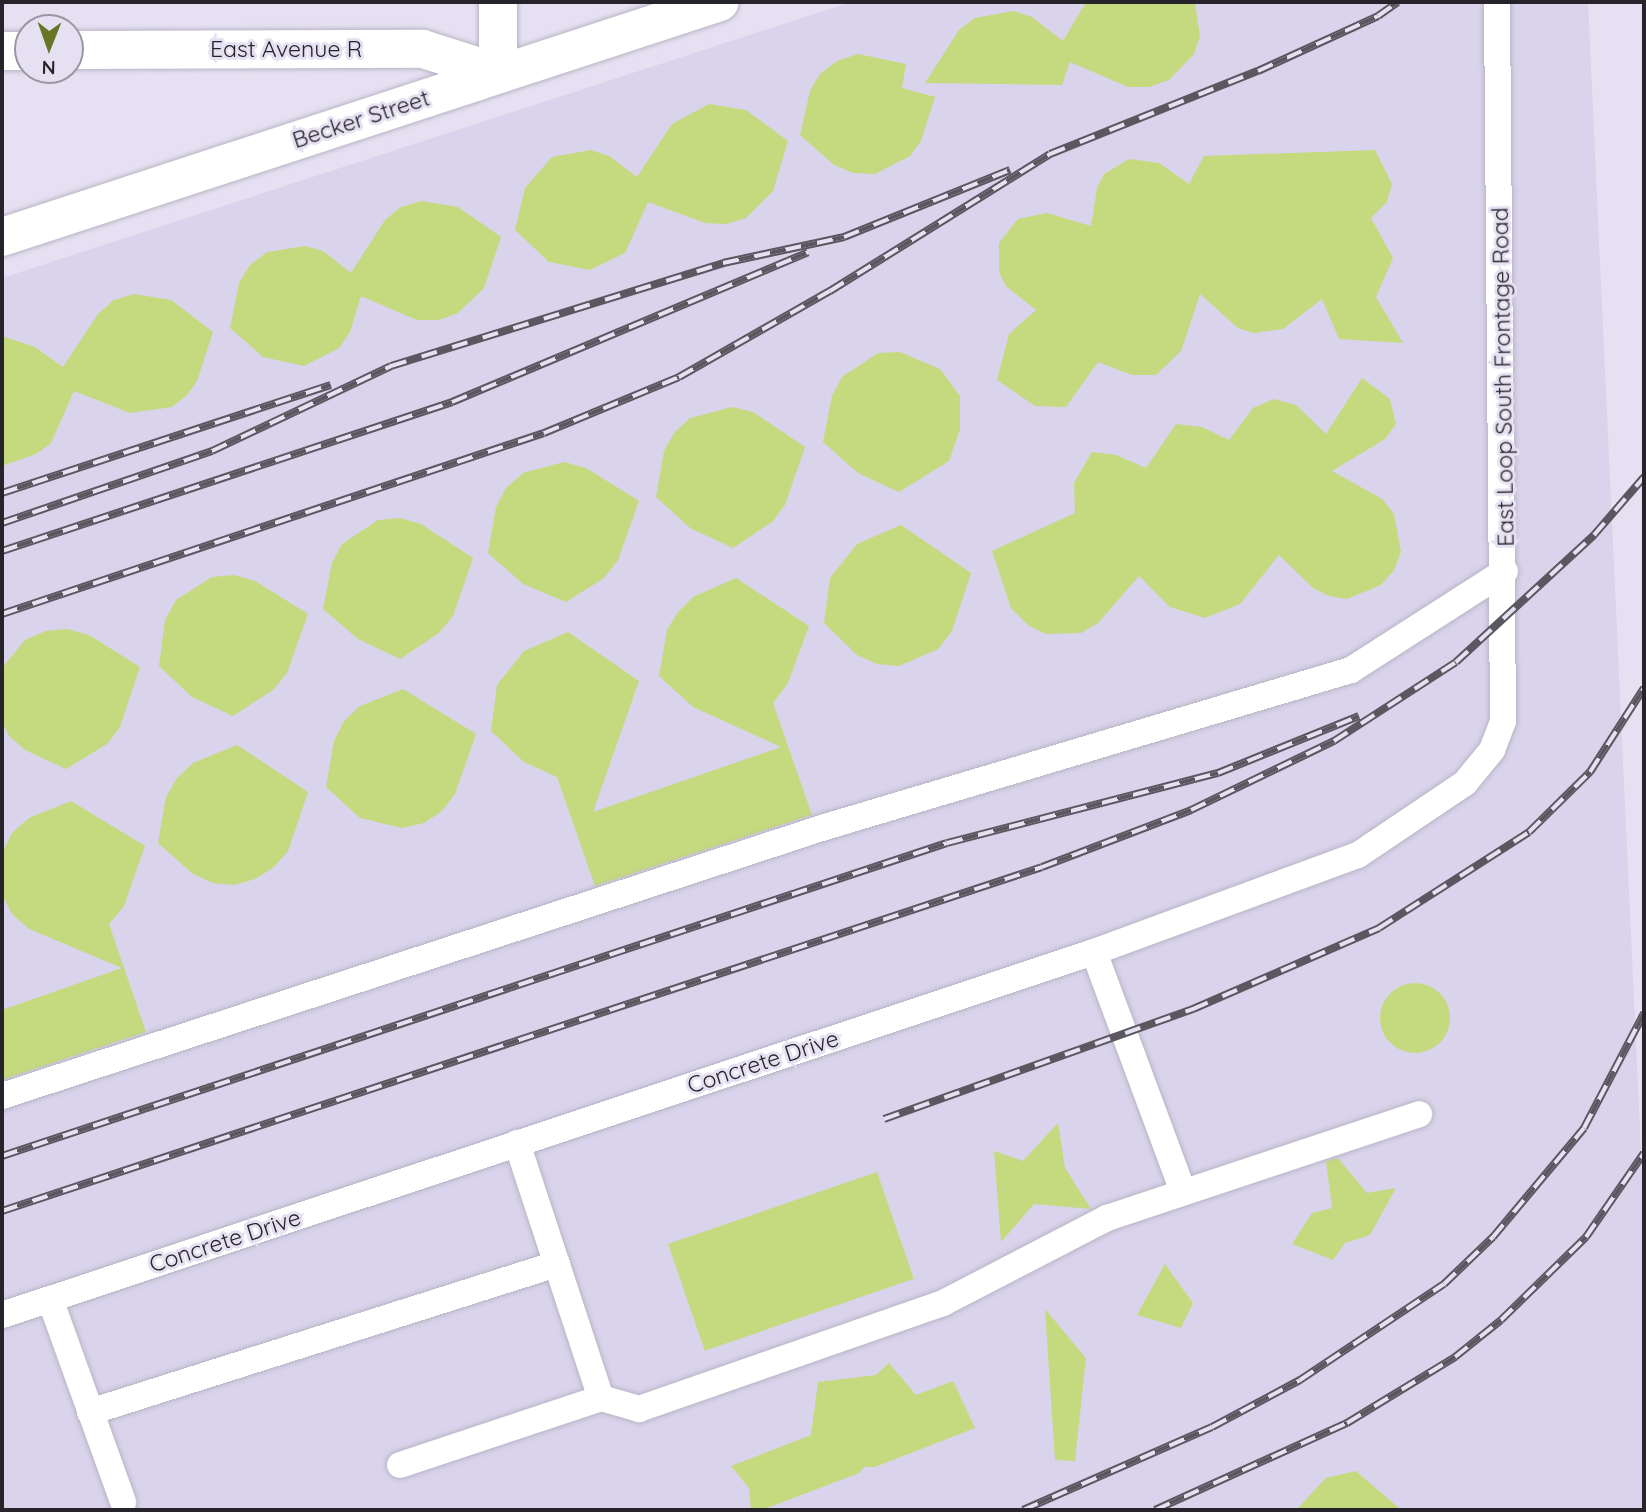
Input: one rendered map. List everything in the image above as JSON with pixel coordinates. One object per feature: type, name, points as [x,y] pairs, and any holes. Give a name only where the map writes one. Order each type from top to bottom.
[{"type":"street","points":[[498,2],[498,73]]},
{"type":"street","name":"Becker Street","points":[[2,237],[720,2]]},
{"type":"street","name":"East Avenue R","points":[[84,50],[423,49],[498,73]]},
{"type":"lane","name":"East Loop South Frontage Road","points":[[1492,750],[1503,721],[1505,571],[1497,2]]},
{"type":"lane","points":[[2,1096],[825,827],[1351,670],[1505,571]]},
{"type":"lane","name":"Concrete Drive","points":[[2,1315],[1094,952],[1358,855],[1465,783],[1492,750]]},
{"type":"lane","points":[[1094,952],[1184,1191]]},
{"type":"lane","points":[[400,1465],[601,1398],[639,1409],[943,1303],[1107,1218],[1419,1114]]},
{"type":"lane","points":[[517,1143],[601,1398]]},
{"type":"lane","points":[[90,1412],[557,1264]]},
{"type":"lane","points":[[50,1299],[123,1502]]},
{"type":"shaded area","points":[[851,2],[1588,2],[1644,1217],[1644,1510],[2,1510],[2,278]]},
{"type":"building","points":[[1086,2],[1195,2],[1200,36],[1194,54],[1169,80],[1149,87],[1128,87],[1070,62],[1062,85],[925,83],[959,30],[975,18],[1014,11],[1032,17],[1063,41]]},
{"type":"building","points":[[858,54],[906,64],[902,88],[935,97],[921,141],[910,156],[875,174],[853,173],[834,165],[800,135],[810,91],[820,74],[837,61]]},
{"type":"building","points":[[709,104],[746,110],[788,141],[773,191],[746,218],[726,224],[705,223],[648,202],[625,253],[590,270],[549,262],[515,230],[525,188],[552,157],[591,150],[609,156],[637,177],[672,124]]},
{"type":"building","points":[[1375,150],[1392,184],[1387,202],[1371,218],[1393,258],[1376,297],[1403,343],[1339,339],[1322,299],[1283,329],[1253,333],[1238,328],[1200,294],[1181,351],[1156,375],[1132,375],[1098,362],[1066,407],[1035,406],[997,380],[1009,334],[1036,310],[1006,286],[999,272],[999,243],[1018,219],[1047,213],[1091,226],[1097,188],[1104,174],[1129,159],[1159,163],[1189,184],[1204,156]]},
{"type":"building","points":[[421,201],[458,207],[501,237],[484,288],[458,313],[439,320],[417,320],[361,296],[350,332],[339,348],[304,366],[263,357],[230,328],[239,283],[250,265],[267,252],[305,246],[323,251],[351,273],[385,220],[401,207]]},
{"type":"building","points":[[134,294],[171,300],[213,332],[197,381],[187,395],[172,407],[130,413],[74,391],[51,443],[36,454],[2,466],[2,336],[35,347],[63,367],[98,314],[114,300]]},
{"type":"building","points":[[900,352],[940,369],[960,396],[960,429],[949,461],[899,492],[858,473],[823,442],[832,396],[842,377],[878,353]]},
{"type":"building","points":[[1362,378],[1390,399],[1396,424],[1385,439],[1332,471],[1382,499],[1394,514],[1401,552],[1394,570],[1381,585],[1347,599],[1329,596],[1313,588],[1279,555],[1240,604],[1205,618],[1170,607],[1139,576],[1098,623],[1081,633],[1046,634],[1029,626],[1011,608],[992,551],[1075,513],[1074,483],[1092,452],[1116,455],[1146,468],[1176,424],[1202,427],[1229,440],[1253,408],[1274,399],[1296,405],[1326,434]]},
{"type":"building","points":[[732,407],[753,412],[805,447],[785,505],[772,522],[733,548],[690,528],[656,497],[664,451],[674,433],[690,418]]},
{"type":"building","points":[[564,462],[586,468],[639,501],[618,560],[604,578],[566,602],[523,584],[488,553],[496,507],[506,488],[523,473]]},
{"type":"building","points":[[400,518],[421,524],[473,558],[453,616],[439,633],[400,659],[358,639],[323,609],[332,563],[342,544],[378,520]]},
{"type":"building","points":[[901,525],[971,573],[952,631],[938,649],[899,666],[877,664],[857,655],[824,623],[830,578],[857,544]]},
{"type":"building","points":[[234,575],[255,581],[308,614],[287,673],[273,690],[233,716],[192,697],[159,666],[165,620],[176,600],[212,577]]},
{"type":"building","points":[[736,578],[809,626],[788,683],[773,703],[812,815],[595,886],[557,777],[524,762],[491,731],[497,685],[524,651],[568,632],[639,681],[593,812],[781,747],[693,707],[659,676],[667,630],[678,612],[693,597]]},
{"type":"building","points":[[67,629],[89,635],[140,667],[120,727],[107,744],[66,769],[25,750],[9,736],[2,722],[2,668],[25,640],[46,631]]},
{"type":"building","points":[[403,689],[476,734],[455,794],[442,811],[424,823],[402,828],[360,818],[326,787],[334,741],[344,721],[360,706]]},
{"type":"building","points":[[237,745],[308,792],[288,851],[274,867],[255,879],[234,885],[213,883],[193,874],[158,843],[166,797],[177,778],[193,763]]},
{"type":"building","points":[[71,801],[145,846],[124,906],[109,924],[146,1032],[2,1080],[2,1010],[122,968],[29,929],[12,914],[2,895],[2,853],[12,833],[29,818]]},
{"type":"building","points":[[1415,983],[1440,993],[1450,1018],[1440,1043],[1415,1053],[1390,1043],[1380,1018],[1390,993]]},
{"type":"building","points":[[1058,1123],[1065,1168],[1091,1209],[1034,1204],[1001,1242],[994,1151],[1023,1161]]},
{"type":"building","points":[[1338,1158],[1367,1193],[1396,1188],[1370,1235],[1345,1243],[1333,1260],[1292,1244],[1312,1213],[1332,1208],[1326,1161]]},
{"type":"building","points":[[877,1172],[914,1279],[705,1351],[668,1244]]},
{"type":"building","points":[[1165,1264],[1193,1303],[1181,1328],[1137,1315]]},
{"type":"building","points":[[1045,1309],[1086,1358],[1075,1461],[1055,1460]]},
{"type":"building","points":[[889,1363],[916,1395],[953,1381],[975,1428],[875,1467],[864,1467],[859,1473],[762,1510],[751,1510],[749,1488],[731,1466],[811,1435],[818,1382],[876,1375]]},
{"type":"building","points":[[1356,1471],[1401,1510],[1296,1510],[1326,1478]]},
{"type":"railway","points":[[2,614],[544,433],[679,377],[830,291],[1050,154],[1258,71],[1378,16],[1398,2]]},
{"type":"railway","points":[[2,523],[212,451],[391,366],[723,263],[844,237],[1010,170]]},
{"type":"railway","points":[[2,551],[452,402],[808,252]]},
{"type":"railway","points":[[2,493],[331,385]]},
{"type":"railway","points":[[2,1211],[1042,867],[1191,810],[1334,741],[1456,662],[1594,535],[1644,477]]},
{"type":"railway","points":[[884,1119],[1193,1009],[1379,928],[1529,832],[1590,772],[1644,688]]},
{"type":"railway","points":[[2,1156],[947,843],[1218,773],[1359,716]]},
{"type":"railway","points":[[1023,1510],[1212,1427],[1300,1380],[1444,1284],[1493,1237],[1584,1128],[1644,1013]]},
{"type":"railway","points":[[1155,1510],[1347,1423],[1455,1357],[1501,1320],[1586,1237],[1644,1153]]}]
